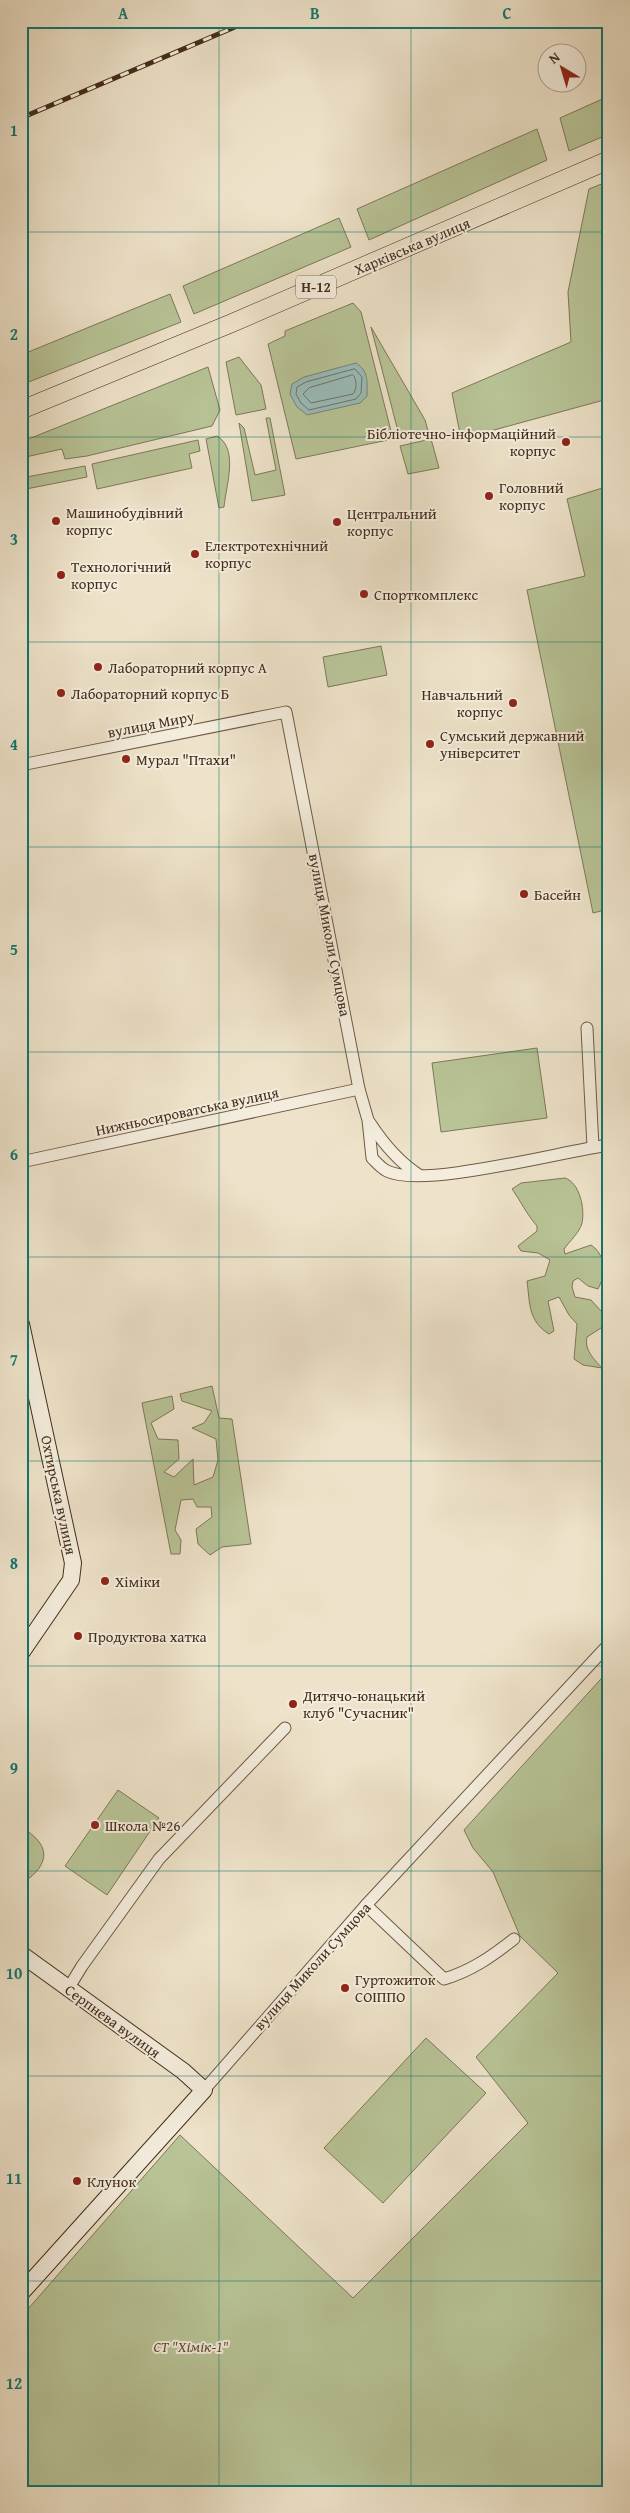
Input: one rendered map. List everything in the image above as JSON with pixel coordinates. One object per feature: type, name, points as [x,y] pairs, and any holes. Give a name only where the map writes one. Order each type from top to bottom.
[{"type":"main road","name":"Харківська вулиця","points":[[21,410],[232,323],[609,160]]},
{"type":"street","name":"вулиця Миру","points":[[21,765],[286,712]]},
{"type":"street","name":"вулиця Миколи Сумцова","points":[[286,712],[359,1089],[368,1120],[372,1158],[386,1171],[400,1175],[420,1175]]},
{"type":"street","points":[[587,1028],[593,1147]]},
{"type":"street","name":"Нижньосироватська вулиця","points":[[21,1162],[359,1089]]},
{"type":"street","points":[[368,1120],[378,1136],[405,1166],[420,1175],[458,1172],[609,1145]]},
{"type":"street","name":"Охтирська вулиця","points":[[21,1324],[73,1563],[71,1580],[21,1653]]},
{"type":"street","name":"вулиця Миколи Сумцова","points":[[21,2293],[204,2090],[366,1905],[609,1644]]},
{"type":"street","points":[[68,1990],[82,1966],[159,1859],[285,1728]]},
{"type":"street","points":[[366,1905],[444,1979],[463,1973],[486,1961],[514,1940]]},
{"type":"street","name":"Серпнева вулиця","points":[[21,1954],[68,1990],[183,2071],[204,2090]]},
{"type":"green space","points":[[609,96],[609,134],[569,151],[560,118]]},
{"type":"green space","points":[[537,129],[547,160],[369,240],[357,209]]},
{"type":"green space","points":[[609,181],[609,414],[604,400],[461,439],[452,393],[571,342],[568,292],[589,189]]},
{"type":"green space","points":[[339,218],[351,247],[194,314],[183,286]]},
{"type":"green space","points":[[170,294],[181,322],[21,385],[21,355]]},
{"type":"green space","points":[[353,303],[361,312],[393,439],[296,459],[268,344],[285,336],[285,331]]},
{"type":"green space","points":[[371,327],[425,420],[429,434],[400,439]]},
{"type":"green space","points":[[239,357],[261,385],[266,409],[236,415],[226,362]]},
{"type":"green space","points":[[208,367],[220,410],[212,426],[87,456],[65,459],[62,449],[21,458],[21,442]]},
{"type":"green space","points":[[266,418],[270,418],[285,495],[252,501],[239,423],[244,428],[255,475],[276,470]]},
{"type":"green space","points":[[217,436],[228,449],[230,468],[224,507],[219,508],[206,439]]},
{"type":"green space","points":[[431,439],[439,468],[408,474],[400,446]]},
{"type":"green space","points":[[198,440],[200,451],[189,454],[192,468],[97,489],[92,464]]},
{"type":"green space","points":[[85,466],[87,477],[21,490],[21,478]]},
{"type":"green space","points":[[609,486],[609,909],[593,913],[527,590],[585,576],[567,499]]},
{"type":"green space","points":[[381,646],[387,675],[328,687],[323,657]]},
{"type":"green space","points":[[537,1048],[547,1118],[441,1132],[432,1063]]},
{"type":"green space","points":[[565,1178],[578,1191],[583,1217],[579,1230],[564,1249],[565,1254],[591,1245],[600,1254],[602,1259],[603,1271],[598,1289],[588,1286],[578,1278],[573,1281],[572,1287],[575,1297],[591,1300],[602,1312],[604,1323],[601,1328],[587,1337],[586,1342],[590,1354],[602,1368],[583,1365],[574,1359],[577,1324],[569,1315],[559,1297],[548,1301],[554,1331],[549,1334],[537,1323],[531,1311],[527,1281],[545,1276],[550,1260],[538,1253],[521,1251],[518,1246],[537,1231],[537,1226],[512,1189],[521,1183]]},
{"type":"green space","points":[[212,1386],[219,1418],[232,1419],[251,1544],[222,1547],[210,1555],[198,1544],[196,1529],[212,1517],[211,1507],[197,1507],[193,1499],[181,1500],[175,1530],[181,1540],[180,1554],[171,1554],[142,1403],[172,1396],[174,1409],[151,1423],[158,1439],[178,1440],[179,1459],[164,1472],[174,1477],[193,1459],[194,1485],[213,1477],[218,1460],[216,1439],[192,1428],[204,1423],[212,1411],[182,1401],[180,1394]]},
{"type":"green space","name":"СТ \"Хімік-1\"","points":[[609,1670],[609,2492],[21,2492],[21,2317],[180,2135],[353,2298],[528,2123],[476,2057],[558,1973],[520,1936],[493,1872],[473,1848],[464,1830]]},
{"type":"green space","points":[[118,1790],[159,1818],[107,1895],[65,1866]]},
{"type":"green space","points":[[21,1827],[38,1840],[44,1854],[39,1868],[23,1883],[21,1882]]},
{"type":"green space","points":[[426,2038],[486,2093],[383,2203],[324,2148]]},
{"type":"water","points":[[356,363],[365,373],[367,382],[367,396],[360,403],[307,415],[297,407],[290,394],[292,384],[304,377]]},
{"type":"railway","points":[[21,118],[249,21]]},
{"type":"place","name":"Бібліотечно-інформаційний корпус","points":[[566,442]]},
{"type":"place","name":"Головний корпус","points":[[489,496]]},
{"type":"place","name":"Машинобудівний корпус","points":[[56,521]]},
{"type":"place","name":"Центральний корпус","points":[[337,522]]},
{"type":"place","name":"Електротехнічний корпус","points":[[195,554]]},
{"type":"place","name":"Технологічний корпус","points":[[61,575]]},
{"type":"place","name":"Спорткомплекс","points":[[364,594]]},
{"type":"place","name":"Лабораторний корпус А","points":[[98,667]]},
{"type":"place","name":"Лабораторний корпус Б","points":[[61,693]]},
{"type":"place","name":"Навчальний корпус","points":[[513,703]]},
{"type":"place","name":"Сумський державний університет","points":[[430,744]]},
{"type":"place","name":"Мурал \"Птахи\"","points":[[126,759]]},
{"type":"place","name":"Басейн","points":[[524,894]]},
{"type":"place","name":"Хіміки","points":[[105,1581]]},
{"type":"place","name":"Продуктова хатка","points":[[78,1636]]},
{"type":"place","name":"Дитячо-юнацький клуб \"Сучасник\"","points":[[293,1704]]},
{"type":"place","name":"Школа №26","points":[[95,1825]]},
{"type":"place","name":"Гуртожиток СОІППО","points":[[345,1988]]},
{"type":"place","name":"Клунок","points":[[77,2181]]}]
